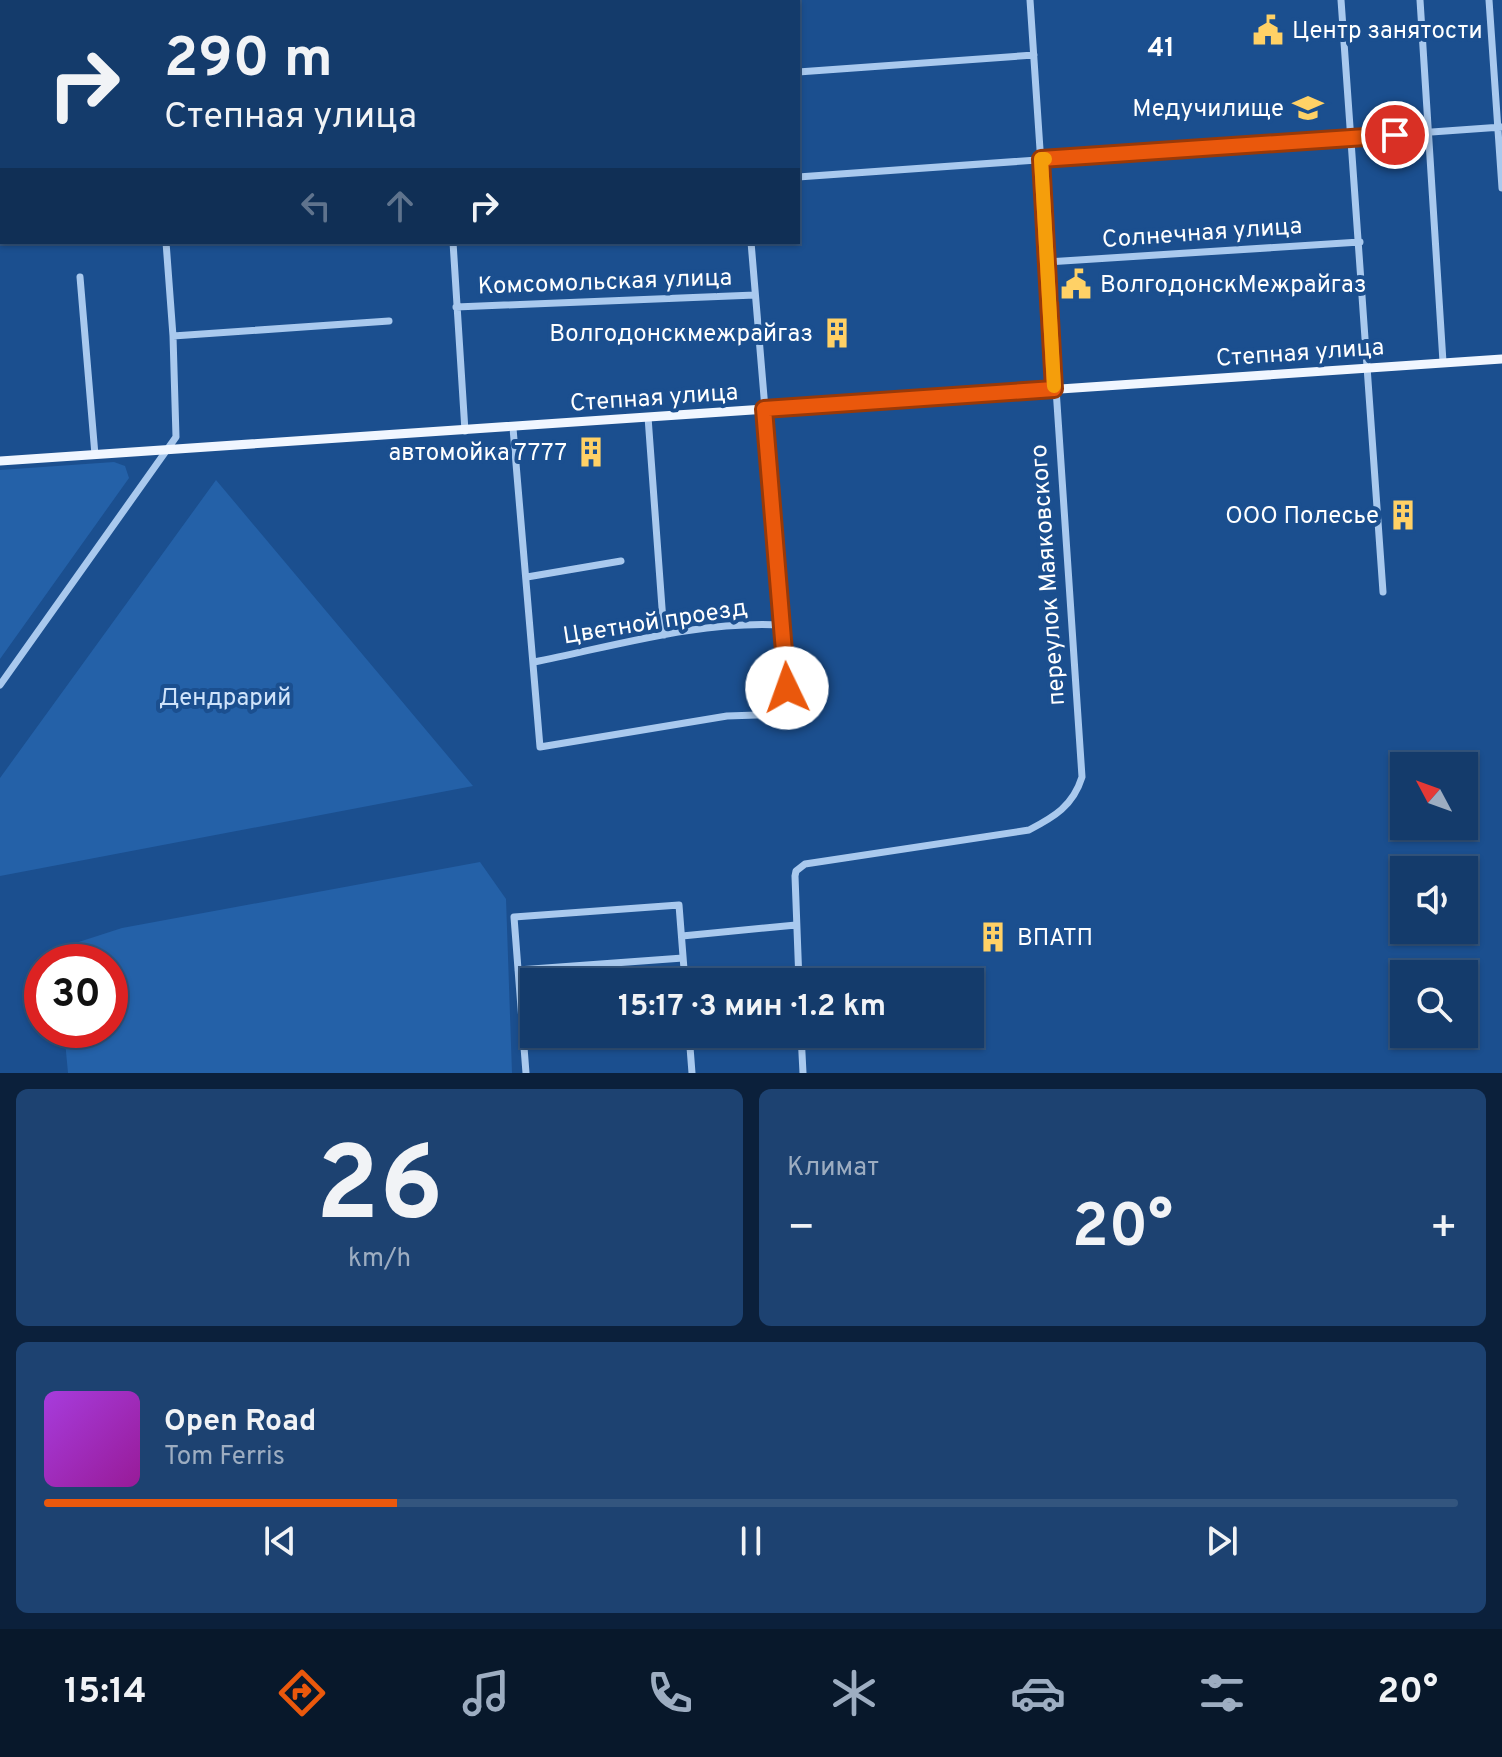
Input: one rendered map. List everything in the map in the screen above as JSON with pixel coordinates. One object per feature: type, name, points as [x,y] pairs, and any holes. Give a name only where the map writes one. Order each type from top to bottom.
[{"type":"main road","name":"Степная улица","points":[[0,461],[1502,359]]},
{"type":"street","name":"переулок Маяковского","points":[[798,968],[795,876],[796,871],[805,864],[1029,830],[1061,812],[1078,791],[1082,777],[1030,0]]},
{"type":"street","points":[[1341,0],[1383,592]]},
{"type":"street","points":[[1420,0],[1443,362]]},
{"type":"street","points":[[1489,0],[1502,188]]},
{"type":"street","points":[[800,72],[1034,55]]},
{"type":"street","points":[[800,177],[1500,127]]},
{"type":"street","name":"Солнечная улица","points":[[1047,262],[1360,242]]},
{"type":"street","points":[[0,685],[176,437],[166,244]]},
{"type":"street","points":[[453,244],[465,431]]},
{"type":"street","points":[[513,428],[540,747],[727,716],[787,714],[783,625],[751,244]]},
{"type":"street","points":[[80,277],[95,455]]},
{"type":"street","name":"Комсомольская улица","points":[[456,307],[755,295]]},
{"type":"street","points":[[173,336],[389,321]]},
{"type":"street","points":[[648,417],[664,635]]},
{"type":"street","points":[[527,577],[621,561]]},
{"type":"street","name":"Цветной проезд","points":[[534,662],[664,635],[756,624],[783,625]]},
{"type":"street","points":[[520,993],[514,917],[679,905],[684,968]]},
{"type":"street","points":[[682,936],[796,925]]},
{"type":"street","points":[[518,970],[683,958]]},
{"type":"street","points":[[524,1048],[526,1073]]},
{"type":"street","points":[[690,1048],[692,1073]]},
{"type":"street","points":[[802,1048],[803,1073]]},
{"type":"green space","points":[[114,462],[125,466],[129,478],[0,659],[0,470]]},
{"type":"green space","name":"Дендрарий","points":[[216,480],[473,786],[0,876],[0,778]]},
{"type":"green space","points":[[480,862],[506,899],[512,1073],[68,1073],[66,1048],[128,1048],[128,944],[72,944],[122,928]]},
{"type":"slow traffic","points":[[1045,159],[1041,159],[1054,386]]},
{"type":"place","name":"Центр занятости","points":[[1268,30]]},
{"type":"place","name":"Медучилище","points":[[1308,108]]},
{"type":"place","name":"ВолгодонскМежрайгаз","points":[[1076,284]]},
{"type":"place","name":"Волгодонскмежрайгаз","points":[[837,333]]},
{"type":"place","name":"автомойка 7777","points":[[591,452]]},
{"type":"place","name":"ООО Полесье","points":[[1403,515]]},
{"type":"place","name":"ВПАТП","points":[[993,937]]},
{"type":"district","name":"41","points":[[1161,47]]},
{"type":"route","points":[[787,688],[764,409],[1054,389],[1041,159],[1395,135]]}]
